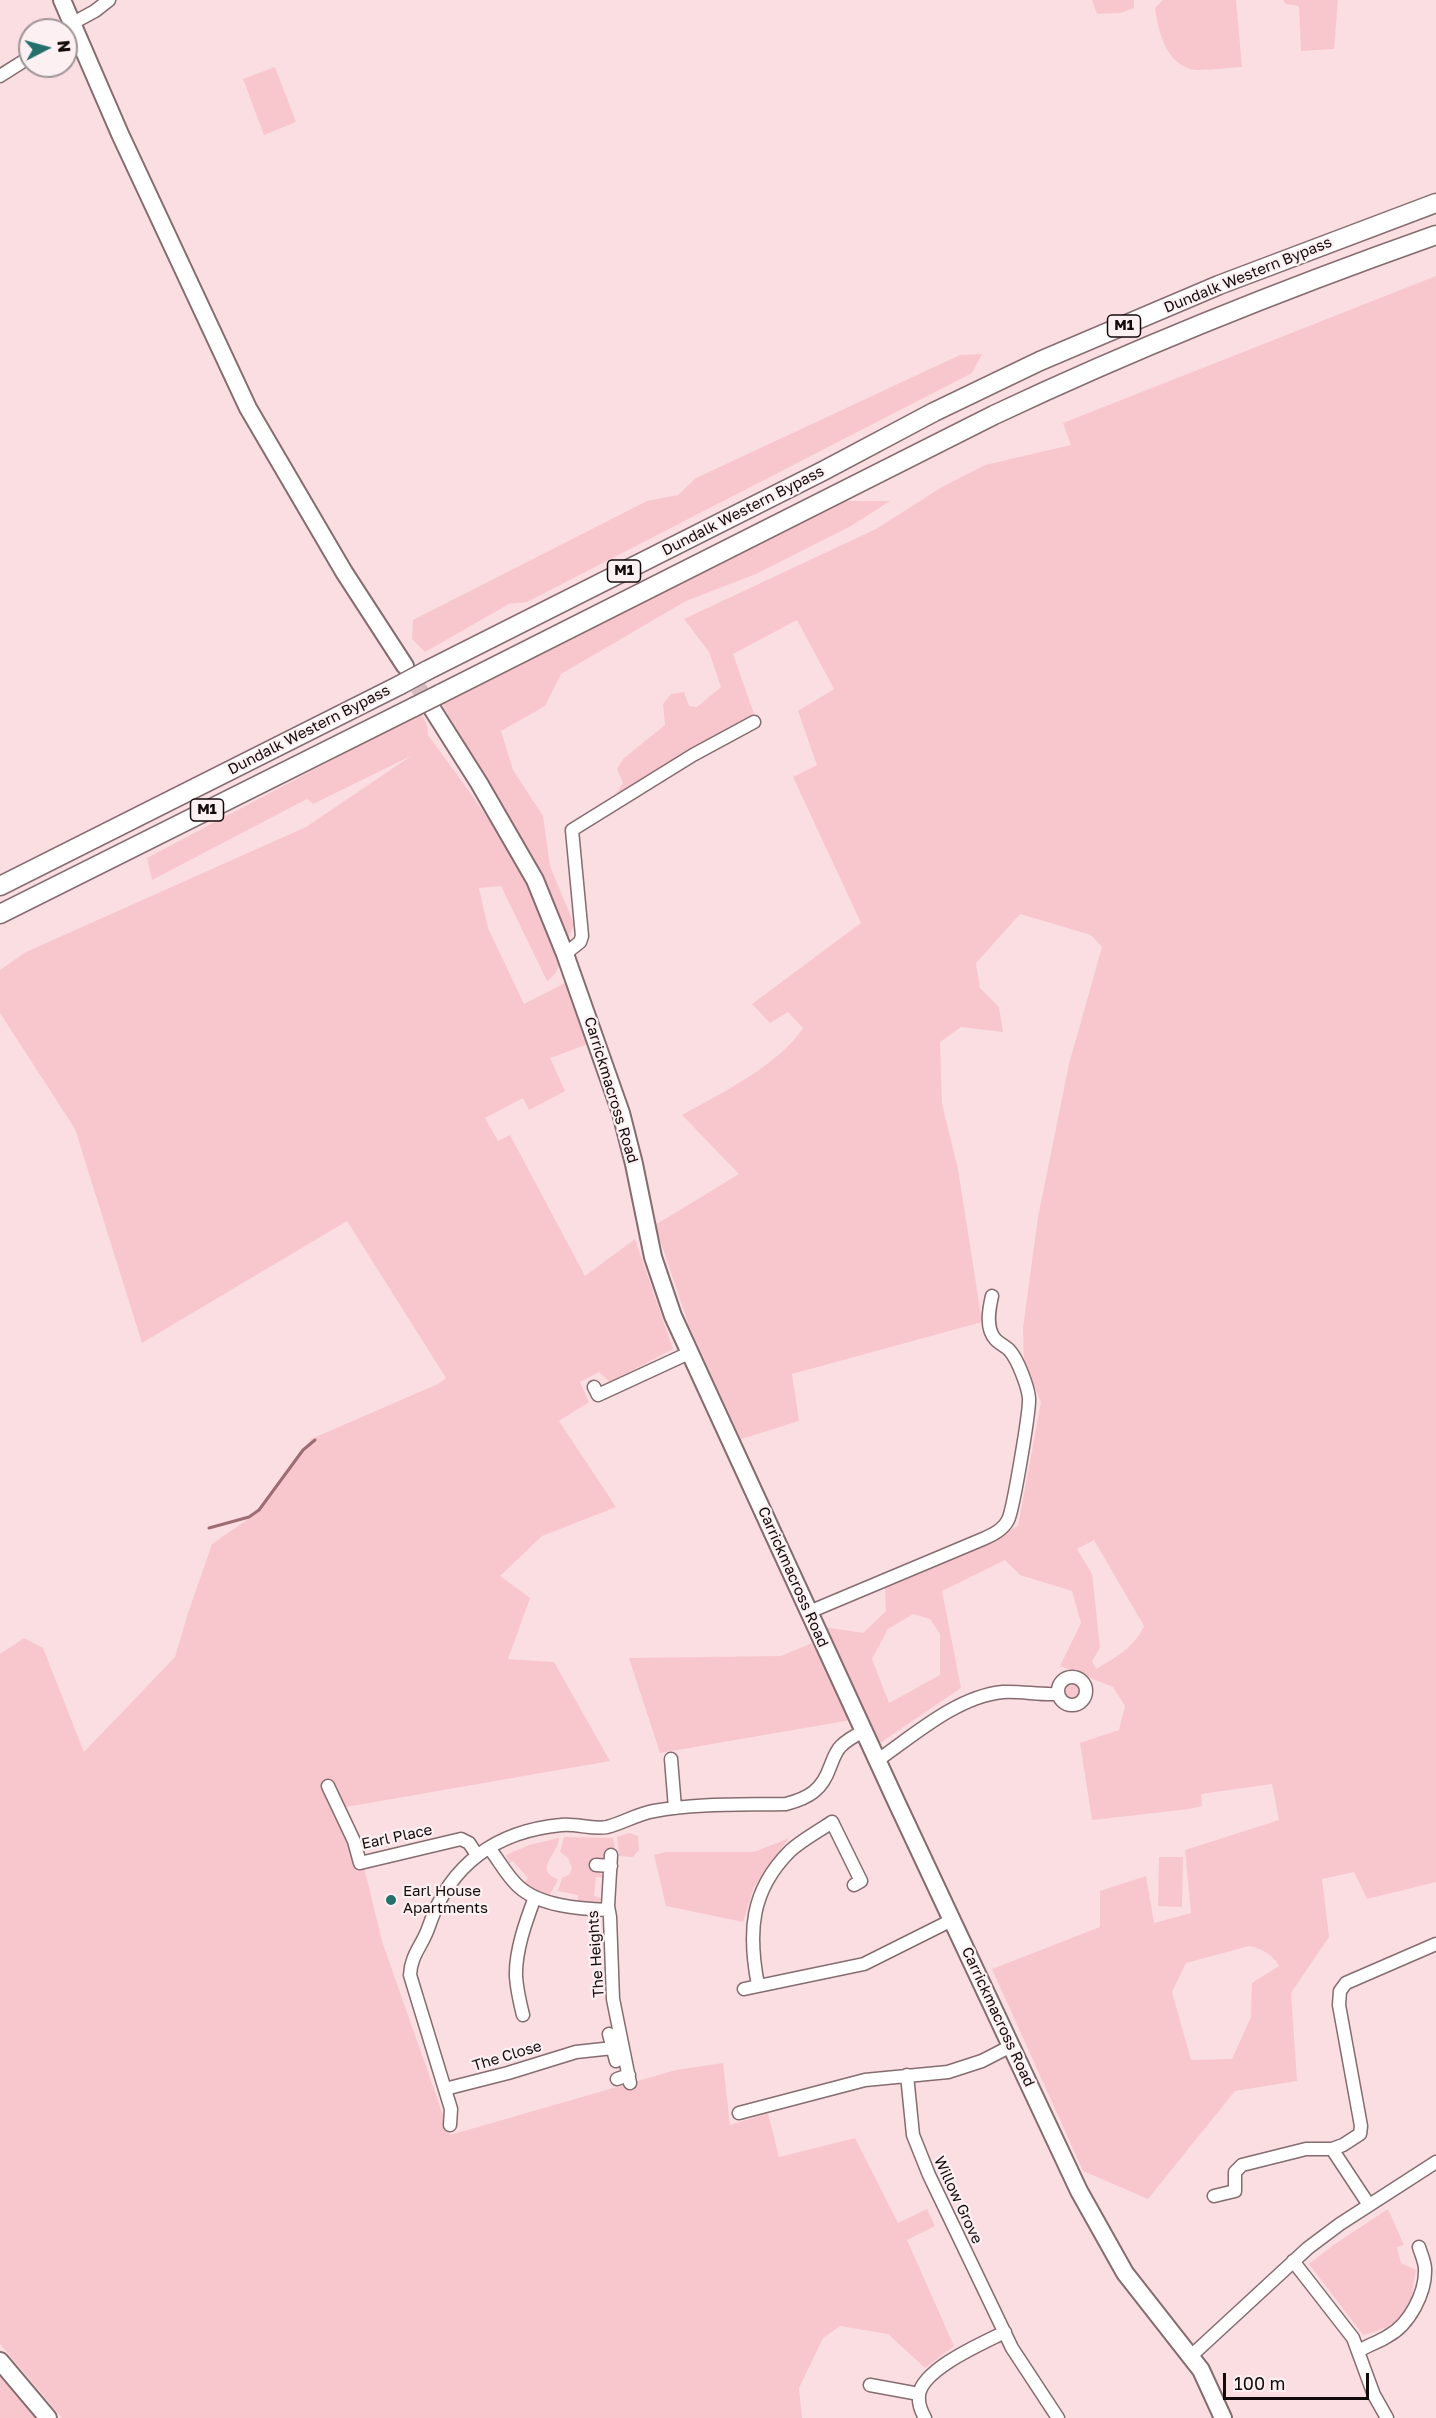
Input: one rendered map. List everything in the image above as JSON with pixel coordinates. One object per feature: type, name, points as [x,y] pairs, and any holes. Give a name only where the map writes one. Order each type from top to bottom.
[{"type":"highway","name":"Dundalk Western Bypass","points":[[0,886],[823,471],[934,412],[1030,366],[1219,285],[1436,203]]},
{"type":"highway","name":"Dundalk Western Bypass","points":[[0,914],[428,702],[994,415],[1081,374],[1313,279],[1436,235]]},
{"type":"main road","points":[[62,0],[67,18]]},
{"type":"main road","points":[[78,47],[248,408],[344,572],[405,666]]},
{"type":"main road","name":"Carrickmacross Road","points":[[428,702],[479,783],[535,880],[565,954],[621,1113],[653,1257],[674,1316],[864,1731],[1068,2169],[1103,2237],[1125,2273],[1201,2370],[1223,2418]]},
{"type":"main road","points":[[0,2361],[48,2418]]},
{"type":"street","points":[[78,26],[109,0]]},
{"type":"street","points":[[0,76],[18,65]]},
{"type":"street","points":[[565,954],[580,942],[582,936],[572,831],[693,755],[754,722]]},
{"type":"street","points":[[809,1612],[983,1539],[999,1530],[1008,1520],[1014,1498],[1029,1398],[1019,1366],[1010,1351],[994,1339],[991,1331],[988,1311],[992,1296]]},
{"type":"street","points":[[594,1387],[598,1395],[689,1353]]},
{"type":"street","points":[[878,1760],[948,1710],[1001,1692],[1058,1694]]},
{"type":"street","points":[[450,2125],[451,2109],[410,1976],[410,1967],[411,1959],[428,1929],[434,1910],[449,1882],[477,1855],[516,1836],[546,1827],[577,1824],[606,1827],[636,1815],[675,1808],[786,1804],[801,1800],[814,1794],[825,1782],[834,1756],[840,1747],[864,1731]]},
{"type":"street","points":[[671,1759],[675,1808]]},
{"type":"street","name":"Earl Place","points":[[328,1786],[354,1841],[360,1863],[460,1839],[469,1842],[477,1855]]},
{"type":"street","points":[[758,1985],[752,1952],[755,1910],[761,1892],[791,1851],[832,1822],[861,1881],[854,1885]]},
{"type":"street","points":[[489,1848],[518,1886],[535,1897],[578,1908],[609,1910]]},
{"type":"street","name":"The Heights","points":[[596,1865],[611,1861],[609,1910],[613,1999],[625,2079]]},
{"type":"street","points":[[523,2015],[516,1979],[517,1967],[527,1918],[535,1897]]},
{"type":"street","points":[[744,1989],[864,1964],[952,1920]]},
{"type":"street","points":[[1214,2196],[1234,2191],[1235,2172],[1242,2165],[1306,2149],[1332,2149],[1360,2134],[1361,2126],[1339,2005],[1340,1991],[1346,1983],[1436,1944]]},
{"type":"street","points":[[609,2034],[616,2061]]},
{"type":"street","points":[[739,2113],[865,2080],[948,2072],[982,2061],[1011,2046]]},
{"type":"street","name":"The Close","points":[[445,2089],[576,2052],[613,2048]]},
{"type":"street","name":"Willow Grove","points":[[907,2075],[913,2135],[929,2175],[1012,2348],[1058,2418]]},
{"type":"street","points":[[1332,2149],[1369,2205]]},
{"type":"street","points":[[1191,2356],[1293,2261],[1369,2205],[1436,2162]]},
{"type":"street","points":[[1359,2351],[1400,2328],[1413,2309],[1422,2291],[1425,2272],[1419,2247]]},
{"type":"street","points":[[1293,2261],[1353,2338],[1374,2395],[1387,2418]]},
{"type":"street","points":[[925,2418],[920,2408],[919,2394],[924,2383],[959,2355],[1005,2332]]},
{"type":"street","points":[[870,2385],[919,2394]]},
{"type":"shaded area","points":[[1092,0],[1134,0],[1134,8],[1120,13],[1097,14]]},
{"type":"shaded area","points":[[1163,0],[1236,0],[1242,67],[1195,70],[1181,65],[1164,44],[1156,17],[1155,8]]},
{"type":"shaded area","points":[[1283,0],[1338,0],[1334,49],[1301,51],[1299,6],[1286,4]]},
{"type":"shaded area","points":[[275,67],[296,122],[264,135],[243,79]]},
{"type":"shaded area","points":[[1436,276],[1436,1882],[1367,1899],[1354,1872],[1322,1879],[1329,1937],[1291,1993],[1297,2081],[1235,2091],[1148,2199],[1083,2171],[992,1969],[1100,1927],[1100,1891],[1146,1876],[1154,1923],[1191,1913],[1185,1850],[1279,1820],[1272,1784],[1201,1794],[1202,1806],[1189,1809],[1092,1820],[1080,1743],[1119,1730],[1125,1706],[1113,1687],[1060,1666],[1081,1623],[1072,1591],[1020,1575],[1005,1560],[942,1591],[961,1688],[880,1743],[824,1627],[863,1633],[886,1611],[885,1587],[1018,1526],[1041,1402],[1024,1362],[1023,1328],[1038,1217],[1069,1064],[1102,947],[1091,935],[1020,914],[976,963],[980,988],[999,1007],[1003,1032],[961,1027],[940,1042],[942,1104],[958,1169],[982,1322],[792,1374],[799,1421],[741,1439],[689,1326],[655,1225],[739,1174],[682,1115],[748,1078],[779,1054],[803,1028],[788,1012],[770,1023],[752,1004],[861,923],[793,777],[817,765],[798,711],[834,689],[797,620],[733,654],[754,714],[616,794],[623,783],[617,769],[624,758],[665,725],[663,704],[671,694],[684,692],[689,706],[697,707],[721,687],[709,652],[684,619],[876,529],[942,487],[985,465],[1071,445],[1063,423]],"holes":[[[1094,1540],[1144,1626],[1130,1646],[1096,1669],[1092,1661],[1100,1648],[1092,1574],[1077,1549]],[[913,1614],[930,1619],[940,1634],[940,1675],[889,1703],[872,1659],[888,1629]],[[1249,1946],[1266,1953],[1279,1966],[1252,1983],[1251,2017],[1232,2059],[1191,2060],[1172,1992],[1186,1963]]]},
{"type":"shaded area","points":[[982,354],[972,373],[527,602],[509,604],[425,652],[412,639],[413,620],[647,501],[678,495],[696,478],[960,355]]},
{"type":"shaded area","points":[[845,501],[890,501],[851,526],[756,574],[686,601],[561,674],[545,706],[501,731],[513,770],[543,816],[550,866],[574,924],[568,939],[525,847],[441,702]]},
{"type":"shaded area","points":[[421,713],[427,725],[428,735],[497,832],[527,883],[556,950],[559,960],[558,969],[547,981],[501,886],[479,888],[488,928],[524,1004],[565,983],[588,1044],[550,1058],[565,1091],[529,1110],[523,1098],[485,1118],[498,1141],[510,1135],[585,1276],[635,1239],[673,1349],[610,1382],[599,1372],[580,1382],[589,1402],[559,1421],[616,1507],[542,1536],[500,1576],[530,1598],[508,1659],[554,1662],[610,1761],[346,1807],[364,1867],[382,1941],[450,2135],[676,2070],[723,2063],[730,2125],[768,2113],[779,2157],[855,2138],[898,2223],[927,2209],[935,2226],[907,2240],[954,2346],[925,2368],[888,2334],[840,2326],[823,2338],[799,2388],[802,2418],[62,2418],[0,2344],[0,1654],[24,1638],[43,1648],[84,1752],[175,1657],[212,1544],[257,1513],[311,1439],[438,1384],[446,1378],[347,1221],[142,1343],[75,1129],[0,1013],[0,970],[26,952],[306,827],[411,756],[313,804],[307,799],[152,880],[147,858]]},
{"type":"shaded area","points":[[812,1643],[851,1720],[660,1753],[629,1658],[781,1656]]},
{"type":"shaded area","points":[[1072,1683],[1078,1686],[1081,1692],[1078,1698],[1072,1701],[1066,1698],[1063,1692],[1066,1686]]},
{"type":"shaded area","points":[[629,1833],[638,1836],[639,1850],[633,1857],[619,1856],[617,1837]]},
{"type":"shaded area","points":[[564,1837],[613,1838],[616,1854],[601,1861],[594,1870],[605,1876],[605,1878],[596,1877],[594,1896],[602,1898],[599,1903],[578,1903],[578,1895],[558,1891],[562,1878],[570,1874],[572,1868],[568,1858],[560,1852]]},
{"type":"shaded area","points":[[559,1838],[547,1866],[550,1875],[557,1879],[549,1896],[523,1884],[528,1878],[513,1861],[509,1863],[506,1855],[529,1845]]},
{"type":"shaded area","points":[[789,1838],[754,1887],[743,1922],[666,1906],[654,1855],[666,1852],[754,1852]]},
{"type":"shaded area","points":[[1159,1857],[1183,1857],[1182,1907],[1158,1906]]},
{"type":"shaded area","points":[[1388,2209],[1404,2245],[1397,2247],[1401,2263],[1416,2270],[1412,2292],[1415,2294],[1401,2318],[1389,2326],[1363,2335],[1309,2264]]},
{"type":"shaded area","points":[[0,2375],[36,2418],[0,2418]]},
{"type":"waterway","points":[[209,1528],[249,1517],[259,1510],[303,1450],[315,1440]]},
{"type":"tunnel","points":[[405,667],[431,707]]},
{"type":"place","name":"Earl House Apartments","points":[[391,1900]]}]
